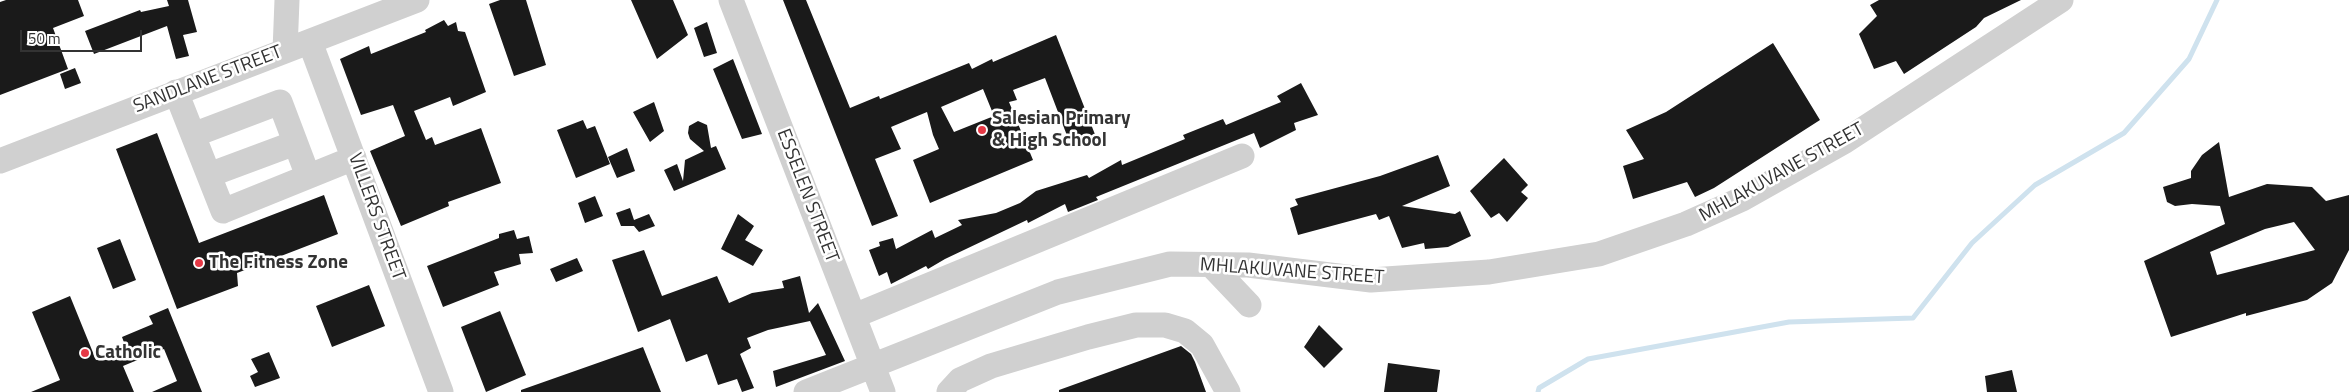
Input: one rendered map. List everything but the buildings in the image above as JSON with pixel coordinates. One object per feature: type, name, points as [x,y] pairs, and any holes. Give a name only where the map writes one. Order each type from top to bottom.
[{"type":"street","points":[[284,51],[286,0]]},
{"type":"street","name":"SANDLANE STREET","points":[[0,161],[417,0]]},
{"type":"street","name":"ESSELEN STREET","points":[[731,0],[883,392]]},
{"type":"street","name":"MHLAKUVANE STREET","points":[[806,392],[1058,292],[1170,264],[1248,265],[1371,280],[1489,272],[1599,254],[1686,224],[1742,199],[1845,141],[2061,0]]},
{"type":"street","name":"VILLERS STREET","points":[[310,42],[442,392]]},
{"type":"street","points":[[176,92],[223,211],[354,158]]},
{"type":"street","points":[[193,134],[280,102],[308,176]]},
{"type":"street","points":[[209,175],[295,143]]},
{"type":"street","points":[[854,316],[1242,156]]},
{"type":"street","points":[[1211,265],[1249,305]]},
{"type":"street","points":[[949,392],[960,380],[991,366],[1088,336],[1136,326],[1165,325],[1185,331],[1202,345],[1228,392]]},
{"type":"waterway","points":[[1538,392],[1539,388],[1588,359],[1789,322],[1913,318],[1972,243],[2035,185],[2124,133],[2189,59],[2217,0]]},
{"type":"place","name":"Salesian Primary & High School","points":[[982,130]]},
{"type":"place","name":"The Fitness Zone","points":[[199,263]]},
{"type":"place","name":"Catholic","points":[[85,353]]}]
